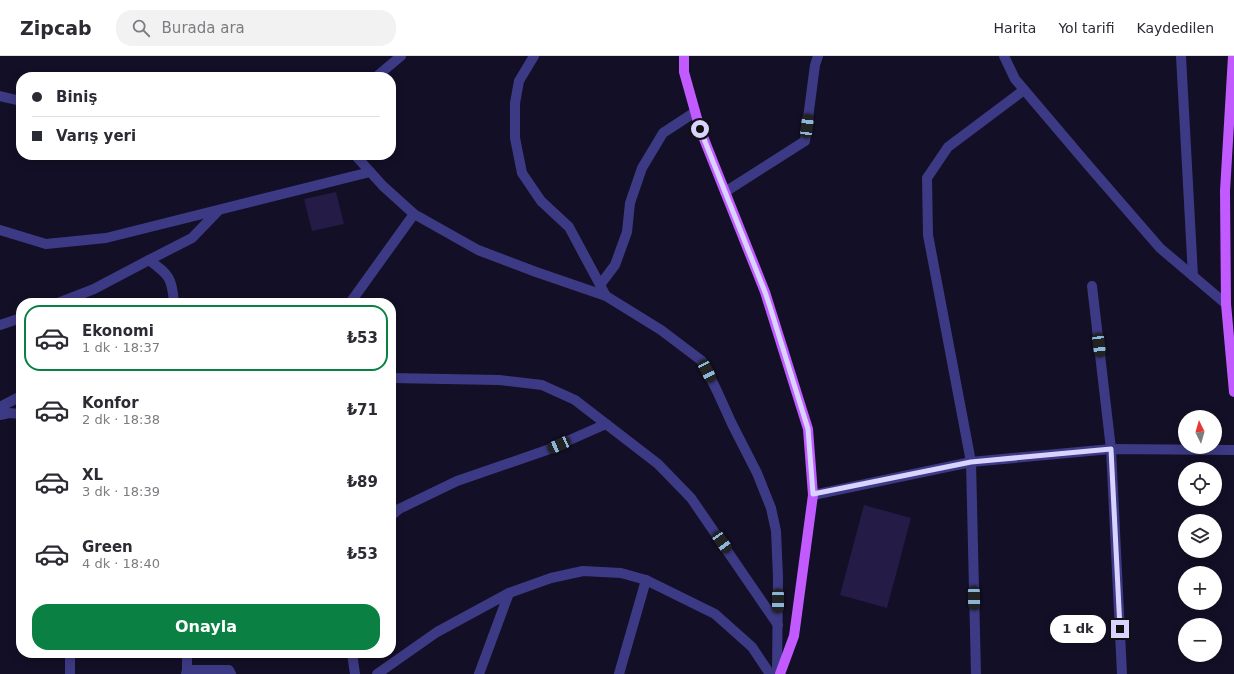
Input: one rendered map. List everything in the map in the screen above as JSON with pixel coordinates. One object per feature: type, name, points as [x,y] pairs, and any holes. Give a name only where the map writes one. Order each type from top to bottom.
[{"type":"main road","points":[[684,56],[684,72],[700,129],[765,292],[808,429],[813,494],[794,636],[780,674]]},
{"type":"main road","points":[[1233,56],[1225,191],[1226,304],[1234,392]]},
{"type":"street","points":[[382,72],[401,56]]},
{"type":"street","points":[[534,56],[519,81],[515,103],[515,138],[522,173],[541,201],[569,227],[606,296]]},
{"type":"street","points":[[725,192],[805,141],[815,65],[818,56]]},
{"type":"street","points":[[1004,56],[1015,79],[1088,166],[1160,248],[1226,304]]},
{"type":"street","points":[[1181,56],[1193,276]]},
{"type":"street","points":[[976,674],[971,462],[928,235],[927,178],[948,147],[1024,90]]},
{"type":"street","points":[[0,96],[16,101]]},
{"type":"street","points":[[600,285],[615,265],[627,232],[630,203],[642,168],[663,133],[695,112]]},
{"type":"street","points":[[359,160],[382,186],[414,214],[478,250],[606,296],[661,330],[702,361],[757,473],[771,508],[776,531],[778,577],[777,674]]},
{"type":"street","points":[[0,230],[46,244],[106,238],[370,172]]},
{"type":"street","points":[[70,298],[94,288],[192,238],[218,211]]},
{"type":"street","points":[[354,298],[414,214]]},
{"type":"street","points":[[149,260],[166,273],[172,286],[173,298]]},
{"type":"street","points":[[1092,286],[1111,449],[1122,674]]},
{"type":"street","points":[[0,325],[16,320]]},
{"type":"street","points":[[396,378],[499,380],[542,385],[575,400],[658,464],[691,498],[778,625]]},
{"type":"street","points":[[0,407],[16,399]]},
{"type":"street","points":[[0,415],[16,414]]},
{"type":"street","points":[[396,512],[456,481],[547,450],[606,424]]},
{"type":"street","points":[[813,494],[971,462],[1111,449],[1234,450]]},
{"type":"street","points":[[377,674],[437,632],[509,593],[551,578],[583,572],[621,573],[646,580],[715,614],[752,647],[770,674]]},
{"type":"street","points":[[619,674],[646,580]]},
{"type":"street","points":[[479,674],[509,593]]},
{"type":"street","points":[[70,658],[70,674]]},
{"type":"street","points":[[187,658],[187,672],[229,670],[230,674]]},
{"type":"street","points":[[352,658],[354,674]]},
{"type":"building","points":[[336,192],[344,224],[312,231],[304,199]]},
{"type":"building","points":[[864,505],[911,518],[887,608],[840,595]]},
{"type":"route","points":[[700,129],[765,292],[808,429],[813,494],[971,462],[1111,449],[1120,629]]}]
